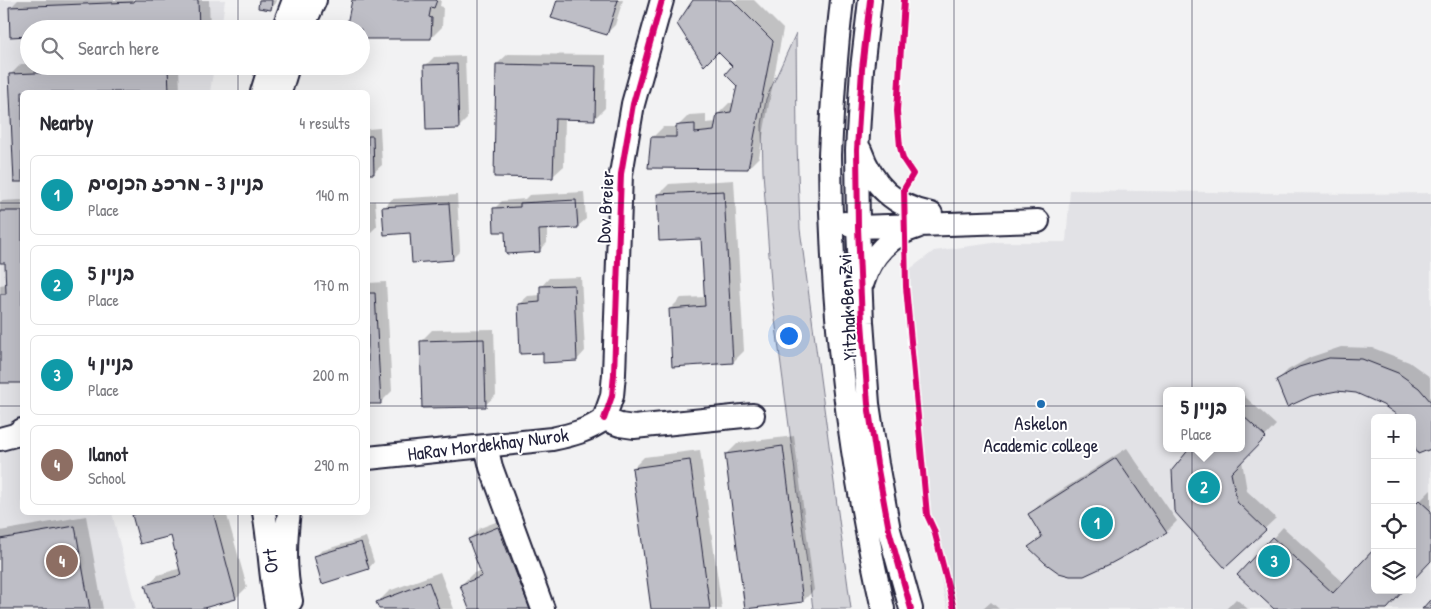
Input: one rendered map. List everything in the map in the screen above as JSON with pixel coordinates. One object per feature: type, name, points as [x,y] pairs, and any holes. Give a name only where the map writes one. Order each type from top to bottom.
[{"type":"street","points":[[286,20],[294,0]]},
{"type":"street","points":[[306,20],[315,0]]},
{"type":"street","name":"Dov Breier","points":[[604,419],[613,389],[620,174],[633,104],[662,0]]},
{"type":"street","name":"Yitzhak Ben Zvi","points":[[842,0],[834,82],[830,156],[836,307],[846,408],[860,494],[883,609]]},
{"type":"street","name":"Yitzhak Ben Zvi","points":[[870,0],[862,69],[858,138],[858,220],[868,404],[889,530],[911,609]]},
{"type":"street","points":[[263,90],[267,75]]},
{"type":"street","points":[[281,90],[285,75]]},
{"type":"street","points":[[858,138],[864,161],[882,188],[900,204],[915,210],[927,220]]},
{"type":"street","points":[[832,220],[1029,222]]},
{"type":"street","points":[[861,288],[872,259],[880,250],[903,233],[927,220]]},
{"type":"street","points":[[604,419],[620,425],[634,426],[754,415]]},
{"type":"street","name":"HaRav Mordekhay Nurok","points":[[370,458],[552,439],[573,435],[593,427],[604,419]]},
{"type":"street","points":[[0,440],[20,431]]},
{"type":"street","points":[[486,446],[491,467],[543,609]]},
{"type":"street","name":"Ort","points":[[265,515],[268,533],[270,572],[277,609]]},
{"type":"street","name":"Ort","points":[[289,515],[285,563],[292,609]]},
{"type":"shaded area","points":[[0,0],[225,0],[222,20],[20,20],[20,75],[213,75],[210,90],[20,90],[20,420],[12,426],[0,430]]},
{"type":"shaded area","points":[[796,33],[800,229],[851,609],[813,609],[772,296],[763,172],[762,125],[766,99]]},
{"type":"shaded area","name":"Askelon Academic college","points":[[1070,190],[1355,194],[1431,193],[1431,609],[948,609],[944,596],[921,463],[906,302],[910,269],[934,251],[1000,242],[1066,242]]},
{"type":"shaded area","points":[[20,447],[20,515],[112,515],[136,609],[0,609],[0,452]]},
{"type":"building","points":[[134,0],[198,0],[199,20],[20,20],[20,36],[10,37],[9,7],[134,2]]},
{"type":"building","points":[[259,0],[272,0],[271,10],[258,8]]},
{"type":"building","points":[[352,0],[437,0],[434,8],[431,7],[429,17],[432,18],[431,39],[370,39],[370,20],[348,20]]},
{"type":"building","points":[[557,0],[618,0],[607,35],[551,18]]},
{"type":"building","points":[[693,0],[732,0],[773,41],[748,169],[648,168],[651,137],[676,137],[676,126],[680,125],[695,124],[695,133],[714,131],[717,114],[731,112],[737,86],[725,74],[732,66],[718,52],[704,66],[677,24]]},
{"type":"building","points":[[457,64],[459,129],[426,130],[424,65]]},
{"type":"building","points":[[496,64],[596,66],[595,120],[555,119],[553,178],[494,177]]},
{"type":"building","points":[[9,74],[168,75],[169,90],[20,90],[20,182],[14,182]]},
{"type":"building","points":[[370,136],[373,136],[374,174],[370,174]]},
{"type":"building","points":[[724,191],[733,363],[672,367],[669,309],[705,306],[701,239],[659,241],[657,194]]},
{"type":"building","points":[[576,200],[578,228],[539,230],[540,252],[506,254],[505,232],[494,232],[493,208],[520,207],[520,203]]},
{"type":"building","points":[[449,203],[453,260],[412,263],[410,233],[384,235],[382,207]]},
{"type":"building","points":[[0,211],[20,211],[20,383],[0,383],[0,294],[6,294],[5,263],[0,263]]},
{"type":"building","points":[[574,285],[577,361],[543,363],[543,353],[520,354],[518,304],[540,302],[540,286]]},
{"type":"building","points":[[370,293],[375,293],[381,404],[370,404]]},
{"type":"building","points":[[484,339],[486,407],[422,408],[420,341]]},
{"type":"building","points":[[1329,358],[1362,359],[1398,373],[1419,388],[1431,402],[1431,449],[1418,454],[1416,450],[1416,414],[1395,414],[1383,405],[1356,393],[1337,391],[1311,396],[1287,407],[1276,380],[1299,367]]},
{"type":"building","points":[[1245,418],[1266,437],[1231,473],[1237,502],[1266,530],[1225,568],[1174,511],[1172,470],[1187,452],[1245,452]]},
{"type":"building","points":[[783,446],[803,602],[745,609],[725,454]]},
{"type":"building","points":[[1116,458],[1167,533],[1084,576],[1070,576],[1059,573],[1028,547],[1042,537],[1028,514]]},
{"type":"building","points":[[690,460],[710,609],[651,609],[632,468]]},
{"type":"building","points":[[1419,500],[1431,511],[1431,561],[1416,577],[1416,504]]},
{"type":"building","points":[[132,515],[214,515],[236,599],[200,609],[152,609],[145,585],[181,575],[171,536],[140,544]]},
{"type":"building","points":[[75,526],[90,609],[0,609],[0,539]]},
{"type":"building","points":[[498,527],[530,609],[469,609],[460,585],[482,576],[468,539]]},
{"type":"building","points":[[1272,537],[1333,593],[1371,552],[1371,594],[1400,594],[1387,609],[1274,609],[1237,575]]},
{"type":"building","points":[[361,542],[369,569],[322,584],[314,556]]},
{"type":"building","points":[[429,582],[439,609],[379,609],[376,602]]},
{"type":"building","points":[[1430,600],[1431,609],[1422,609]]},
{"type":"cycle path","points":[[604,419],[612,396],[614,374],[621,174],[633,104],[662,0]]},
{"type":"cycle path","points":[[870,0],[862,69],[857,150],[862,322],[868,404],[877,464],[889,530],[911,609]]},
{"type":"cycle path","points":[[904,0],[897,111],[903,159],[913,174],[904,189],[906,287],[927,515],[934,530],[954,609]]},
{"type":"place","name":"Askelon Academic college","points":[[1041,404]]},
{"type":"place","name":"בניין 5","points":[[1204,487]]},
{"type":"place","name":"בניין 3 - מרכז הכנסים","points":[[1097,523]]},
{"type":"place","name":"Ilanot","points":[[62,561]]},
{"type":"place","name":"בניין 4","points":[[1274,561]]}]
